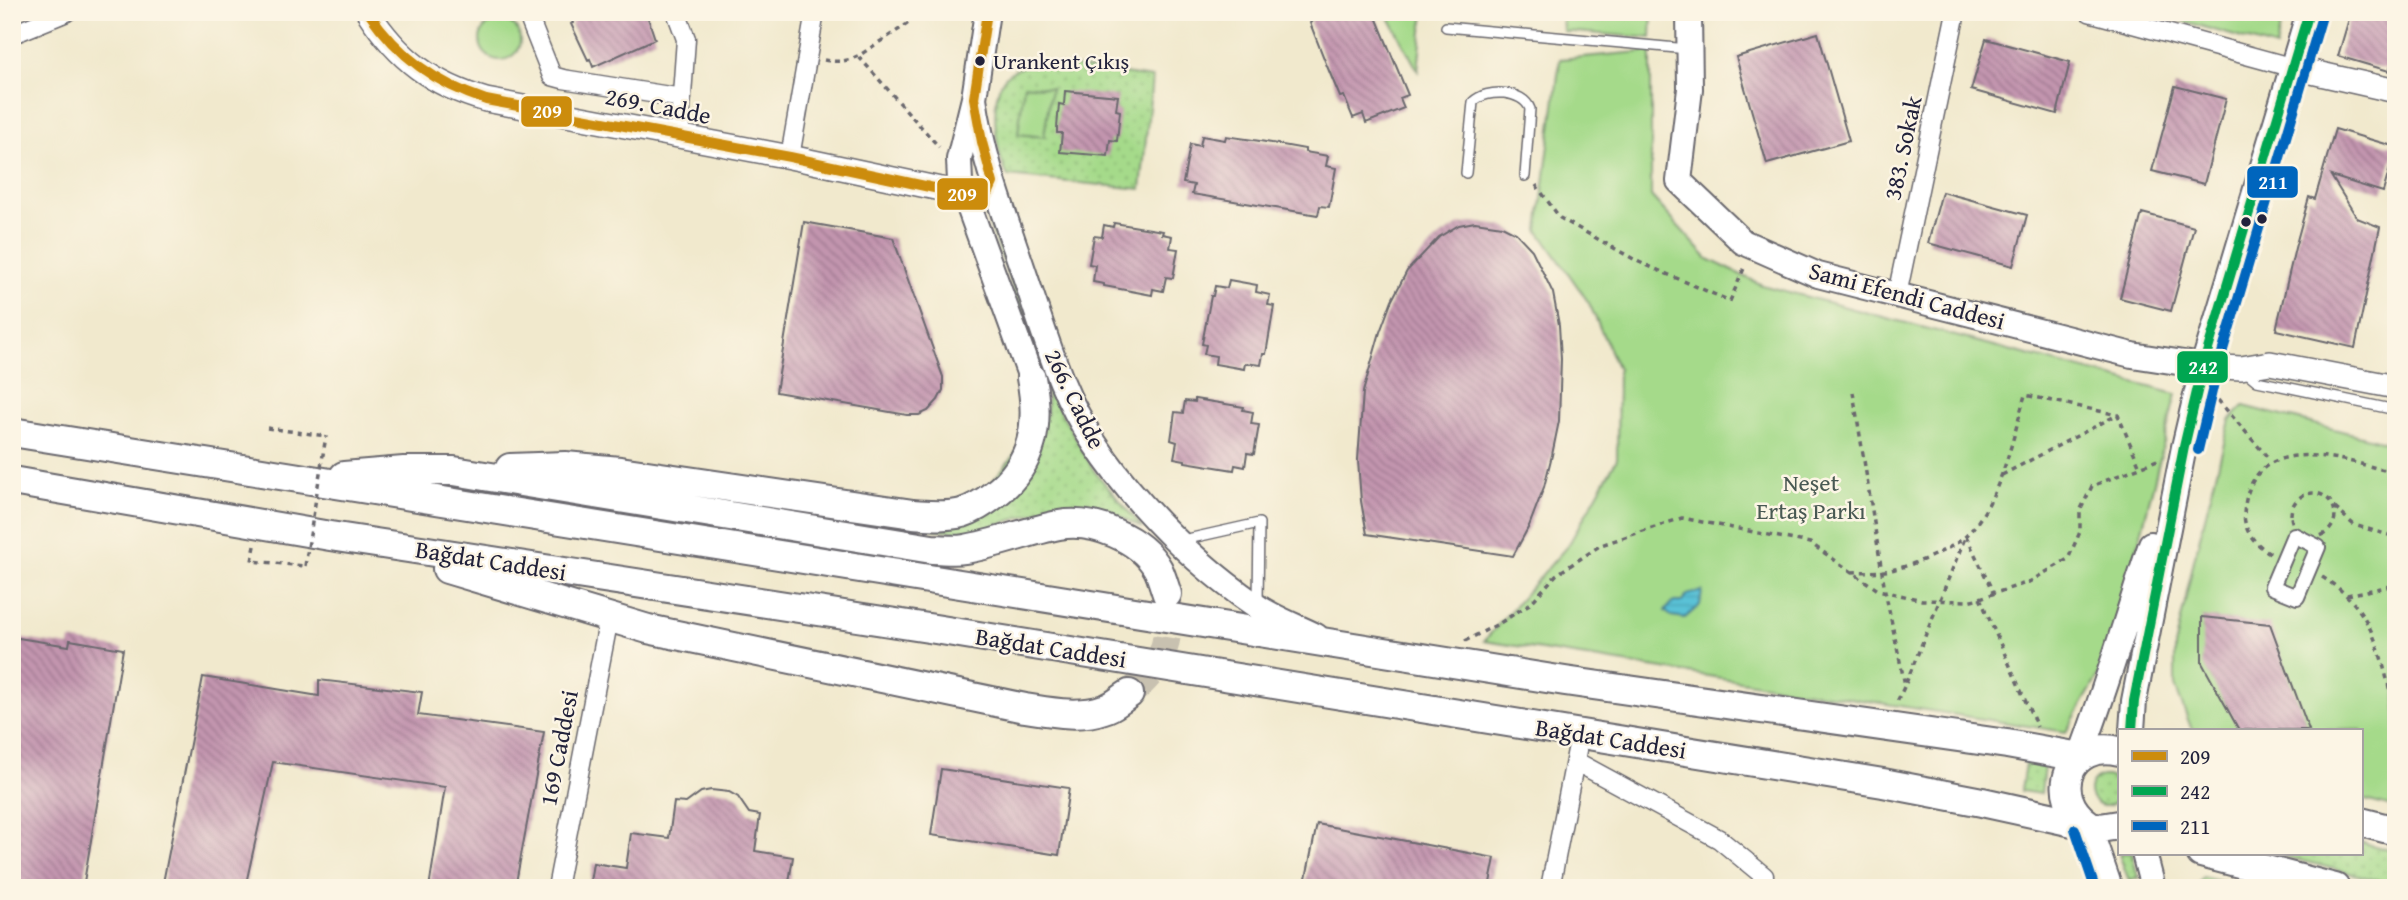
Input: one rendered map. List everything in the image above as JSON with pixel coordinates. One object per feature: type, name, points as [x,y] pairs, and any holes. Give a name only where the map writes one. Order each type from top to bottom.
[{"type":"main road","name":"Sami Efendi Caddesi","points":[[1689,12],[1690,89],[1679,181],[1743,242],[1818,275],[2202,373]]},
{"type":"main road","points":[[2132,729],[2137,688],[2184,447],[2202,373],[2309,12]]},
{"type":"main road","name":"266. Cadde","points":[[986,15],[974,98],[965,129],[959,169],[964,194],[1031,378]]},
{"type":"main road","name":"266. Cadde","points":[[974,98],[991,175],[1062,383],[1103,457],[1133,495],[1178,541],[1230,587],[1258,607],[1329,643]]},
{"type":"main road","points":[[959,169],[975,163],[991,175],[989,192],[983,196],[964,194]]},
{"type":"main road","points":[[316,482],[404,471],[565,466],[620,471],[913,514],[944,515],[963,512],[985,502],[1008,484],[1019,471],[1029,453],[1034,429],[1036,404],[1031,378]]},
{"type":"main road","name":"Bağdat Caddesi","points":[[12,432],[1329,643],[1885,728],[2080,757],[2105,748],[2118,751]]},
{"type":"main road","points":[[2110,888],[2088,824],[2077,816],[2070,806],[2066,793],[2067,780],[2071,767],[2080,757],[2098,710],[2184,447]]},
{"type":"main road","points":[[454,471],[932,549],[961,550],[1061,524],[1085,525],[1104,529],[1142,550],[1157,568],[1167,594]]},
{"type":"main road","name":"Bağdat Caddesi","points":[[12,481],[330,536],[935,629],[1577,748],[1883,783],[2100,828],[2118,825]]},
{"type":"main road","points":[[330,536],[675,635],[1025,708],[1080,713],[1107,709],[1129,694]]},
{"type":"main road","points":[[2362,822],[2396,831]]},
{"type":"main road","points":[[2145,855],[2153,888]]},
{"type":"main road","points":[[2210,855],[2335,888]]},
{"type":"street","points":[[12,32],[67,12]]},
{"type":"street","name":"269. Cadde","points":[[368,12],[389,40],[413,64],[447,88],[486,100],[964,194]]},
{"type":"street","points":[[536,12],[531,23],[552,76],[682,98]]},
{"type":"street","points":[[676,12],[686,39],[679,136]]},
{"type":"street","points":[[790,158],[815,12]]},
{"type":"street","name":"383. Sokak","points":[[1897,295],[1956,12]]},
{"type":"street","points":[[2090,12],[2294,68],[2396,91]]},
{"type":"street","points":[[926,186],[959,169]]},
{"type":"street","points":[[2202,373],[2270,363],[2396,387]]},
{"type":"street","name":"169 Caddesi","points":[[557,888],[610,618]]},
{"type":"street","points":[[1550,888],[1577,748],[1719,839],[1764,876],[1763,888]]},
{"type":"lane","points":[[1446,27],[1689,49]]},
{"type":"lane","points":[[1466,173],[1473,102],[1479,96],[1490,93],[1520,97],[1529,105],[1525,176]]},
{"type":"lane","points":[[2241,368],[2257,381],[2396,410]]},
{"type":"lane","points":[[1178,541],[1259,523],[1258,607]]},
{"type":"path","points":[[900,12],[919,15],[986,15]]},
{"type":"path","points":[[817,59],[833,62],[859,57],[899,32],[919,15]]},
{"type":"path","points":[[859,57],[959,169]]},
{"type":"path","points":[[1536,185],[1560,218],[1639,262],[1730,301],[1753,246]]},
{"type":"path","points":[[2202,373],[2270,461],[2309,455],[2396,473]]},
{"type":"path","points":[[1853,392],[1885,591],[1905,685]]},
{"type":"path","points":[[1885,728],[1966,536],[1990,504],[2012,445],[2025,395],[2118,415]]},
{"type":"path","points":[[2118,415],[2140,467]]},
{"type":"path","points":[[2000,475],[2118,415]]},
{"type":"path","points":[[252,561],[305,566],[326,436],[267,428]]},
{"type":"path","points":[[1464,641],[1500,623],[1531,603],[1556,575],[1601,545],[1682,517],[1810,543],[1878,590],[1922,600],[1967,601],[1980,598],[2029,582],[2068,559],[2080,532],[2080,511],[2092,486],[2160,459]]},
{"type":"path","points":[[2333,506],[2335,521],[2332,528],[2320,536],[2313,538],[2299,533],[2291,521],[2292,507],[2302,496],[2316,493],[2323,496],[2354,525],[2396,537]]},
{"type":"path","points":[[1850,572],[1893,570],[1928,558],[1966,536]]},
{"type":"path","points":[[1966,536],[1994,594]]},
{"type":"path","points":[[2347,595],[2396,585]]},
{"type":"path","points":[[1980,598],[2036,722],[2044,751]]},
{"type":"green space","points":[[1386,12],[1424,12],[1418,71]]},
{"type":"green space","points":[[1562,12],[1652,12],[1651,38],[1563,31]]},
{"type":"green space","points":[[2152,12],[2283,12],[2276,48]]},
{"type":"green space","points":[[500,20],[514,26],[520,40],[514,54],[500,60],[486,54],[480,40],[486,26]]},
{"type":"green space","name":"Neşet Ertaş Parkı","points":[[1651,51],[1651,196],[1708,259],[1762,285],[2176,394],[2111,654],[2066,732],[1484,641],[1569,544],[1617,459],[1618,369],[1589,303],[1538,230],[1560,59]]},
{"type":"green space","points":[[1037,64],[1055,64],[1152,78],[1141,189],[1008,176],[997,142],[996,101],[1003,80],[1010,73]]},
{"type":"green space","points":[[1024,85],[1051,88],[1044,137],[1018,134]]},
{"type":"green space","points":[[988,211],[1041,355],[1038,357],[985,213]]},
{"type":"green space","points":[[1047,387],[1094,471],[1143,528],[1108,510],[1067,506],[1048,509],[980,530],[957,532],[924,528],[960,522],[1047,414]]},
{"type":"green space","points":[[2244,406],[2396,445],[2396,808],[2362,799],[2362,729],[2192,729],[2175,686],[2175,647],[2230,420]]},
{"type":"green space","points":[[2025,763],[2044,766],[2041,794],[2021,791]]},
{"type":"green space","points":[[2105,776],[2116,780],[2116,802],[2105,806],[2094,802],[2090,791],[2094,780]]},
{"type":"green space","points":[[2362,842],[2396,852],[2396,885],[2280,855],[2362,855]]},
{"type":"green space","points":[[2119,855],[2132,855],[2138,878],[2129,881]]},
{"type":"green space","points":[[2203,877],[2246,888],[2195,888]]},
{"type":"water","points":[[1702,591],[1700,605],[1685,618],[1671,616],[1665,611],[1673,602],[1682,602],[1687,595]]},
{"type":"building","points":[[569,12],[646,12],[655,39],[593,67],[571,24],[573,23]]},
{"type":"building","points":[[1309,12],[1374,12],[1408,95],[1400,98],[1404,108],[1366,123],[1363,114],[1353,118],[1344,96],[1340,97],[1327,66],[1310,23],[1312,21]]},
{"type":"building","points":[[2351,12],[2396,12],[2396,50],[2389,71],[2338,56]]},
{"type":"building","points":[[1818,33],[1849,141],[1767,164],[1736,57]]},
{"type":"building","points":[[1986,39],[2070,62],[2057,114],[1971,90]]},
{"type":"building","points":[[2175,86],[2226,99],[2204,184],[2152,171]]},
{"type":"building","points":[[1065,91],[1118,96],[1116,110],[1120,111],[1117,141],[1110,140],[1108,156],[1060,152],[1062,133],[1057,133],[1057,128],[1059,104],[1064,105]]},
{"type":"building","points":[[2335,129],[2396,147],[2383,192],[2331,176],[2357,218],[2380,227],[2355,348],[2276,330],[2309,197],[2315,199]]},
{"type":"building","points":[[1202,136],[1260,141],[1328,156],[1326,166],[1336,168],[1329,207],[1320,206],[1318,215],[1192,194],[1194,185],[1183,183],[1190,144],[1200,146]]},
{"type":"building","points":[[1942,192],[2027,215],[2013,266],[1928,243]]},
{"type":"building","points":[[2142,213],[2194,227],[2171,311],[2120,298]]},
{"type":"building","points":[[804,222],[893,238],[943,377],[943,390],[928,411],[919,415],[907,415],[776,392]]},
{"type":"building","points":[[1475,222],[1502,226],[1516,233],[1532,250],[1553,293],[1559,325],[1559,421],[1544,487],[1529,526],[1513,556],[1367,534],[1361,501],[1358,460],[1363,392],[1392,300],[1407,271],[1439,237],[1459,225]]},
{"type":"building","points":[[1114,223],[1163,231],[1162,234],[1172,236],[1170,248],[1178,249],[1173,278],[1166,277],[1163,291],[1153,289],[1152,295],[1093,282],[1095,265],[1089,264],[1094,236],[1102,237],[1104,225],[1113,227]]},
{"type":"building","points":[[1229,280],[1257,285],[1256,292],[1270,295],[1268,305],[1274,306],[1266,354],[1263,354],[1261,365],[1245,363],[1244,369],[1215,364],[1216,356],[1204,354],[1206,345],[1202,344],[1211,296],[1215,286],[1227,288]]},
{"type":"building","points":[[1195,399],[1244,407],[1243,410],[1253,412],[1251,424],[1259,425],[1254,454],[1247,453],[1245,467],[1235,465],[1234,470],[1174,458],[1177,442],[1171,440],[1175,412],[1183,413],[1185,401],[1195,402]]},
{"type":"building","points":[[2202,617],[2270,624],[2309,729],[2238,729],[2202,663]]},
{"type":"building","points":[[12,637],[69,646],[70,640],[123,649],[83,888],[12,888]]},
{"type":"building","points":[[203,677],[319,696],[319,680],[422,692],[418,715],[544,732],[515,888],[429,888],[445,787],[273,762],[245,888],[162,888]]},
{"type":"building","points":[[941,769],[1069,788],[1059,855],[931,835]]},
{"type":"building","points":[[701,792],[729,792],[738,797],[749,813],[760,815],[755,851],[793,857],[788,888],[589,888],[593,863],[626,868],[631,833],[669,838],[674,802],[686,803]]},
{"type":"building","points":[[1317,824],[1495,858],[1489,888],[1304,888]]},
{"type":"tunnel","points":[[1129,694],[1151,672],[1163,651],[1168,627],[1168,596]]},
{"type":"transit line","name":"209","points":[[368,12],[392,42],[434,77],[486,100],[790,157],[976,197],[989,192],[993,183],[974,98],[987,12]]},
{"type":"transit line","name":"242","points":[[2132,729],[2134,701],[2184,447],[2203,366],[2309,12]]},
{"type":"transit line","name":"211","points":[[2198,450],[2217,370],[2322,16]]},
{"type":"transit line","name":"211","points":[[2075,829],[2095,888]]},
{"type":"place","name":"Urankent Çıkış","points":[[980,61]]}]
